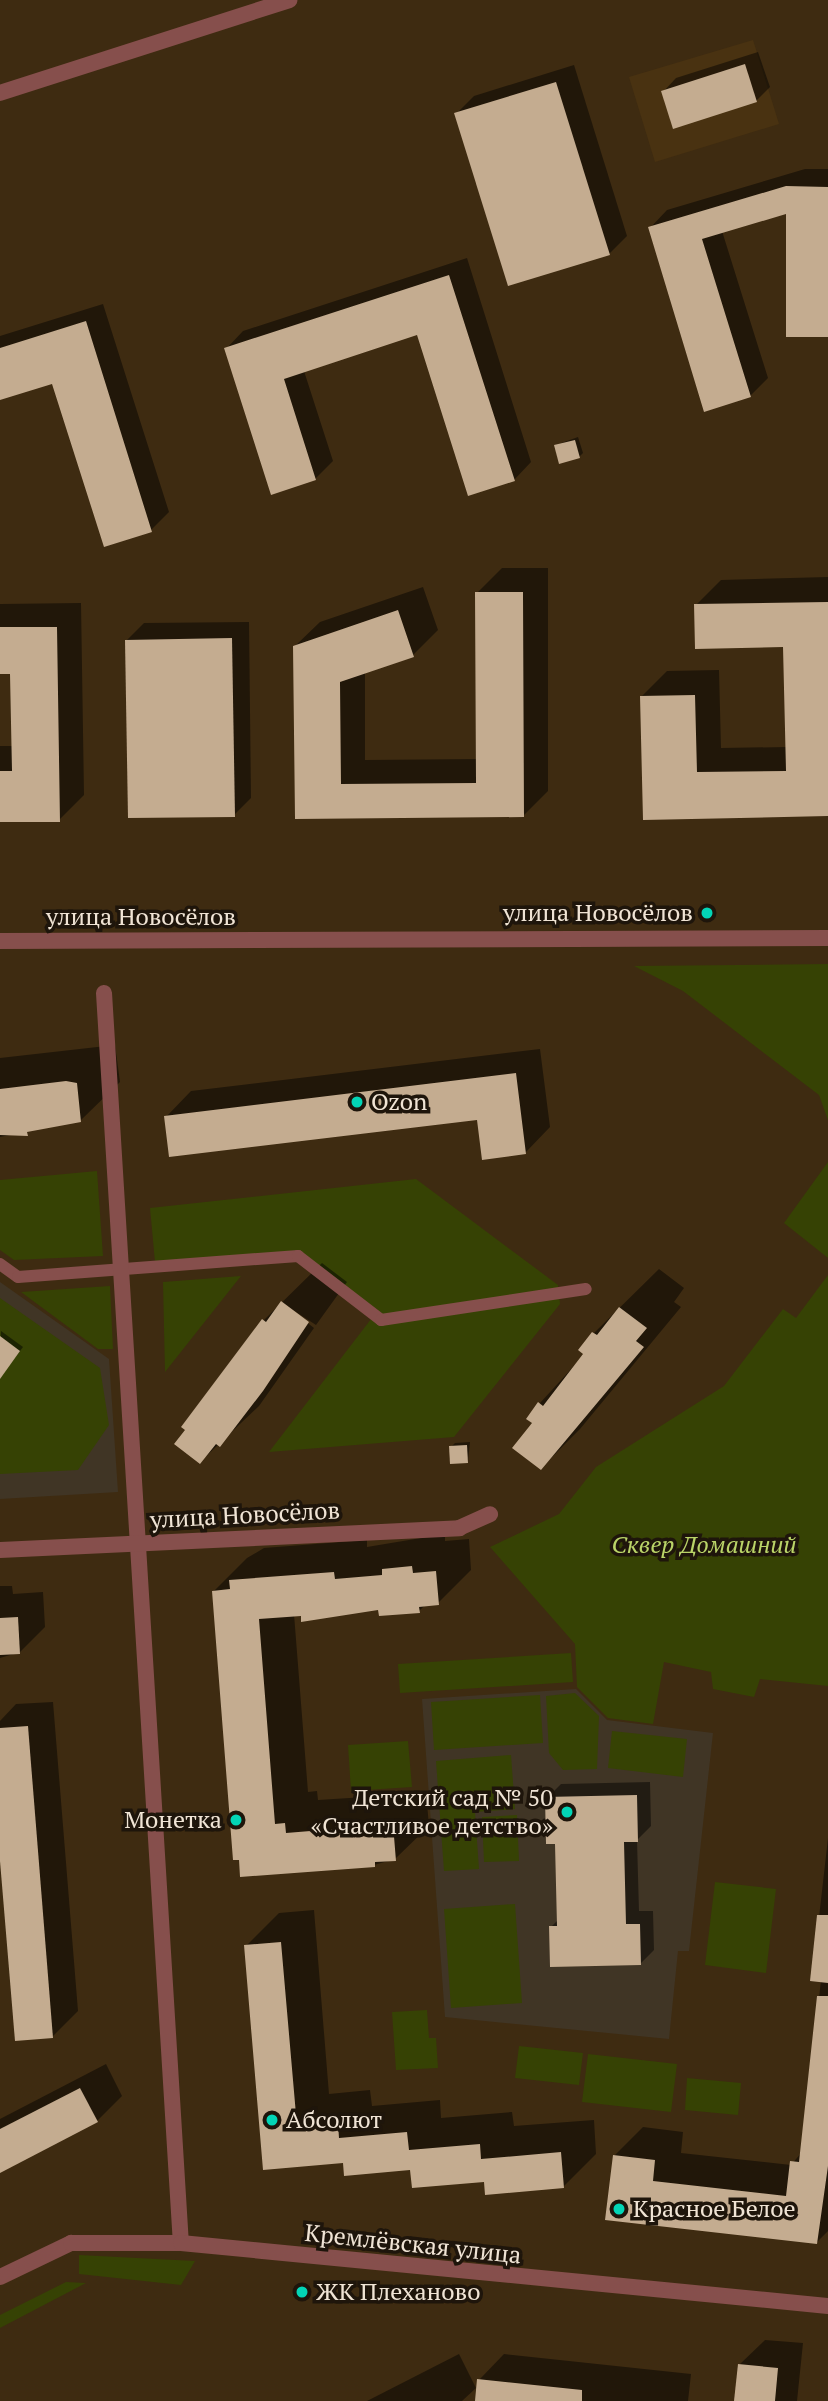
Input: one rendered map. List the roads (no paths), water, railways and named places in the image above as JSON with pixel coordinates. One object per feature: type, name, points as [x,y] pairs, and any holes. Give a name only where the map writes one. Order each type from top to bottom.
[{"type":"street","points":[[0,93],[289,0]]},
{"type":"street","name":"улица Новосёлов","points":[[0,941],[828,938]]},
{"type":"street","points":[[104,993],[181,2243]]},
{"type":"street","points":[[0,1264],[18,1278],[121,1272],[298,1255],[381,1320],[586,1289]]},
{"type":"street","name":"улица Новосёлов","points":[[0,1550],[459,1528],[490,1514]]},
{"type":"street","name":"Кремлёвская улица","points":[[0,2277],[71,2242],[181,2243],[828,2306]]},
{"type":"place","name":"улица Новосёлов","points":[[707,913]]},
{"type":"place","name":"Ozon","points":[[357,1102]]},
{"type":"place","name":"Детский сад № 50 «Счастливое детство»","points":[[567,1812]]},
{"type":"place","name":"Монетка","points":[[236,1820]]},
{"type":"place","name":"Абсолют","points":[[272,2120]]},
{"type":"place","name":"Красное Белое","points":[[619,2209]]},
{"type":"place","name":"ЖК Плеханово","points":[[302,2292]]},
{"type":"park label","name":"Сквер Домашний","points":[[704,1545]]}]
